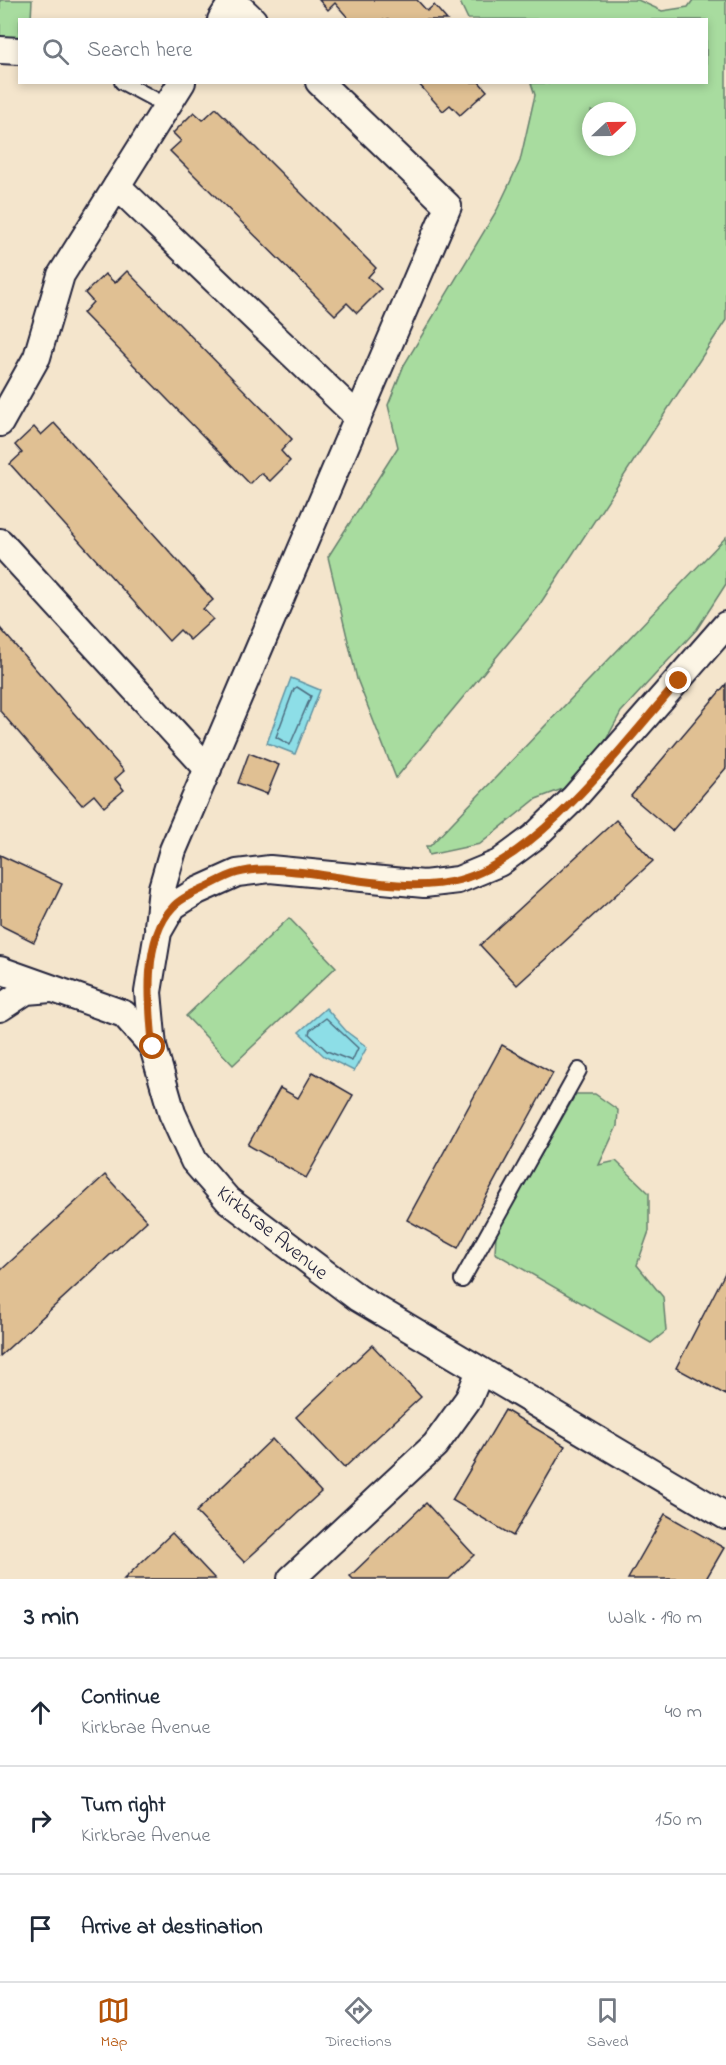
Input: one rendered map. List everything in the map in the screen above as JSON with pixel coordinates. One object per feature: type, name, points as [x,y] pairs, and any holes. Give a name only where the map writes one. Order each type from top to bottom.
[{"type":"street","points":[[222,18],[233,1],[251,18]]},
{"type":"street","points":[[0,50],[18,51]]},
{"type":"street","points":[[0,423],[37,357],[61,275],[181,84]]},
{"type":"street","points":[[158,932],[162,888],[173,850],[448,206],[321,84]]},
{"type":"street","points":[[117,186],[357,416]]},
{"type":"street","points":[[0,542],[208,769]]},
{"type":"street","name":"Kirkbrae Avenue","points":[[726,625],[574,798],[534,837],[499,863],[459,880],[424,884],[270,869],[237,873],[197,891],[173,906],[158,932],[148,992],[153,1047],[172,1113],[194,1161],[228,1200],[337,1284],[726,1516]]},
{"type":"street","points":[[0,970],[124,1014],[153,1047]]},
{"type":"street","points":[[0,1008],[26,991],[51,989]]},
{"type":"street","points":[[291,1579],[435,1445],[469,1398],[480,1371]]},
{"type":"lane","points":[[126,84],[167,106]]},
{"type":"lane","points":[[462,1280],[579,1070]]},
{"type":"green space","points":[[0,0],[32,0],[31,18],[18,18],[18,50],[0,49]]},
{"type":"green space","points":[[459,0],[638,0],[662,11],[688,7],[693,0],[726,0],[726,320],[538,607],[396,778],[357,679],[328,557],[398,447],[388,405],[404,365],[497,210],[520,161],[535,95],[531,84],[708,84],[708,18],[468,18]]},
{"type":"green space","points":[[726,537],[726,584],[697,629],[621,712],[584,781],[536,799],[480,844],[429,855],[426,846],[430,846]]},
{"type":"green space","points":[[289,918],[336,967],[233,1065],[186,1016]]},
{"type":"green space","points":[[576,1094],[595,1094],[618,1110],[617,1126],[599,1165],[616,1161],[649,1193],[649,1231],[637,1265],[663,1297],[666,1331],[651,1343],[495,1253],[496,1234]]},
{"type":"water","points":[[291,678],[320,690],[295,754],[267,743]]},
{"type":"water","points":[[326,1008],[347,1032],[367,1047],[354,1071],[324,1056],[299,1032]]},
{"type":"building","points":[[319,0],[417,0],[427,11],[434,5],[445,18],[348,18],[335,3],[328,10]]},
{"type":"building","points":[[419,84],[481,84],[487,91],[460,115],[450,105],[443,111]]},
{"type":"building","points":[[216,108],[376,268],[368,277],[381,289],[357,313],[347,303],[335,315],[170,151],[181,141],[173,133],[194,112],[203,120]]},
{"type":"building","points":[[127,271],[292,439],[281,451],[290,461],[270,481],[261,473],[250,484],[83,313],[93,302],[85,293],[105,274],[115,283]]},
{"type":"building","points":[[54,423],[213,600],[203,609],[213,619],[190,640],[180,630],[169,641],[10,464],[22,453],[15,445],[34,427],[41,435]]},
{"type":"building","points":[[0,628],[124,771],[115,779],[124,790],[104,807],[94,795],[82,805],[0,711]]},
{"type":"building","points":[[726,684],[726,768],[672,831],[631,796]]},
{"type":"building","points":[[249,753],[279,765],[267,794],[238,783]]},
{"type":"building","points":[[616,820],[653,861],[517,985],[480,945]]},
{"type":"building","points":[[0,855],[62,884],[34,942],[0,925]]},
{"type":"building","points":[[502,1045],[553,1073],[458,1248],[407,1220]]},
{"type":"building","points":[[313,1072],[353,1095],[306,1178],[248,1145],[280,1088],[298,1098]]},
{"type":"building","points":[[105,1175],[147,1221],[0,1356],[0,1271]]},
{"type":"building","points":[[726,1271],[726,1395],[676,1368]]},
{"type":"building","points":[[372,1345],[421,1397],[344,1468],[296,1417]]},
{"type":"building","points":[[505,1410],[565,1446],[513,1536],[452,1500]]},
{"type":"building","points":[[272,1439],[321,1492],[244,1562],[196,1512]]},
{"type":"building","points":[[426,1503],[474,1555],[449,1579],[353,1579],[350,1576]]},
{"type":"building","points":[[665,1514],[724,1548],[706,1579],[628,1579]]},
{"type":"building","points":[[172,1533],[215,1579],[124,1579]]},
{"type":"route","points":[[153,1047],[148,992],[158,932],[173,906],[197,891],[237,873],[270,869],[424,884],[459,880],[499,863],[534,837],[574,798],[679,681]]}]
